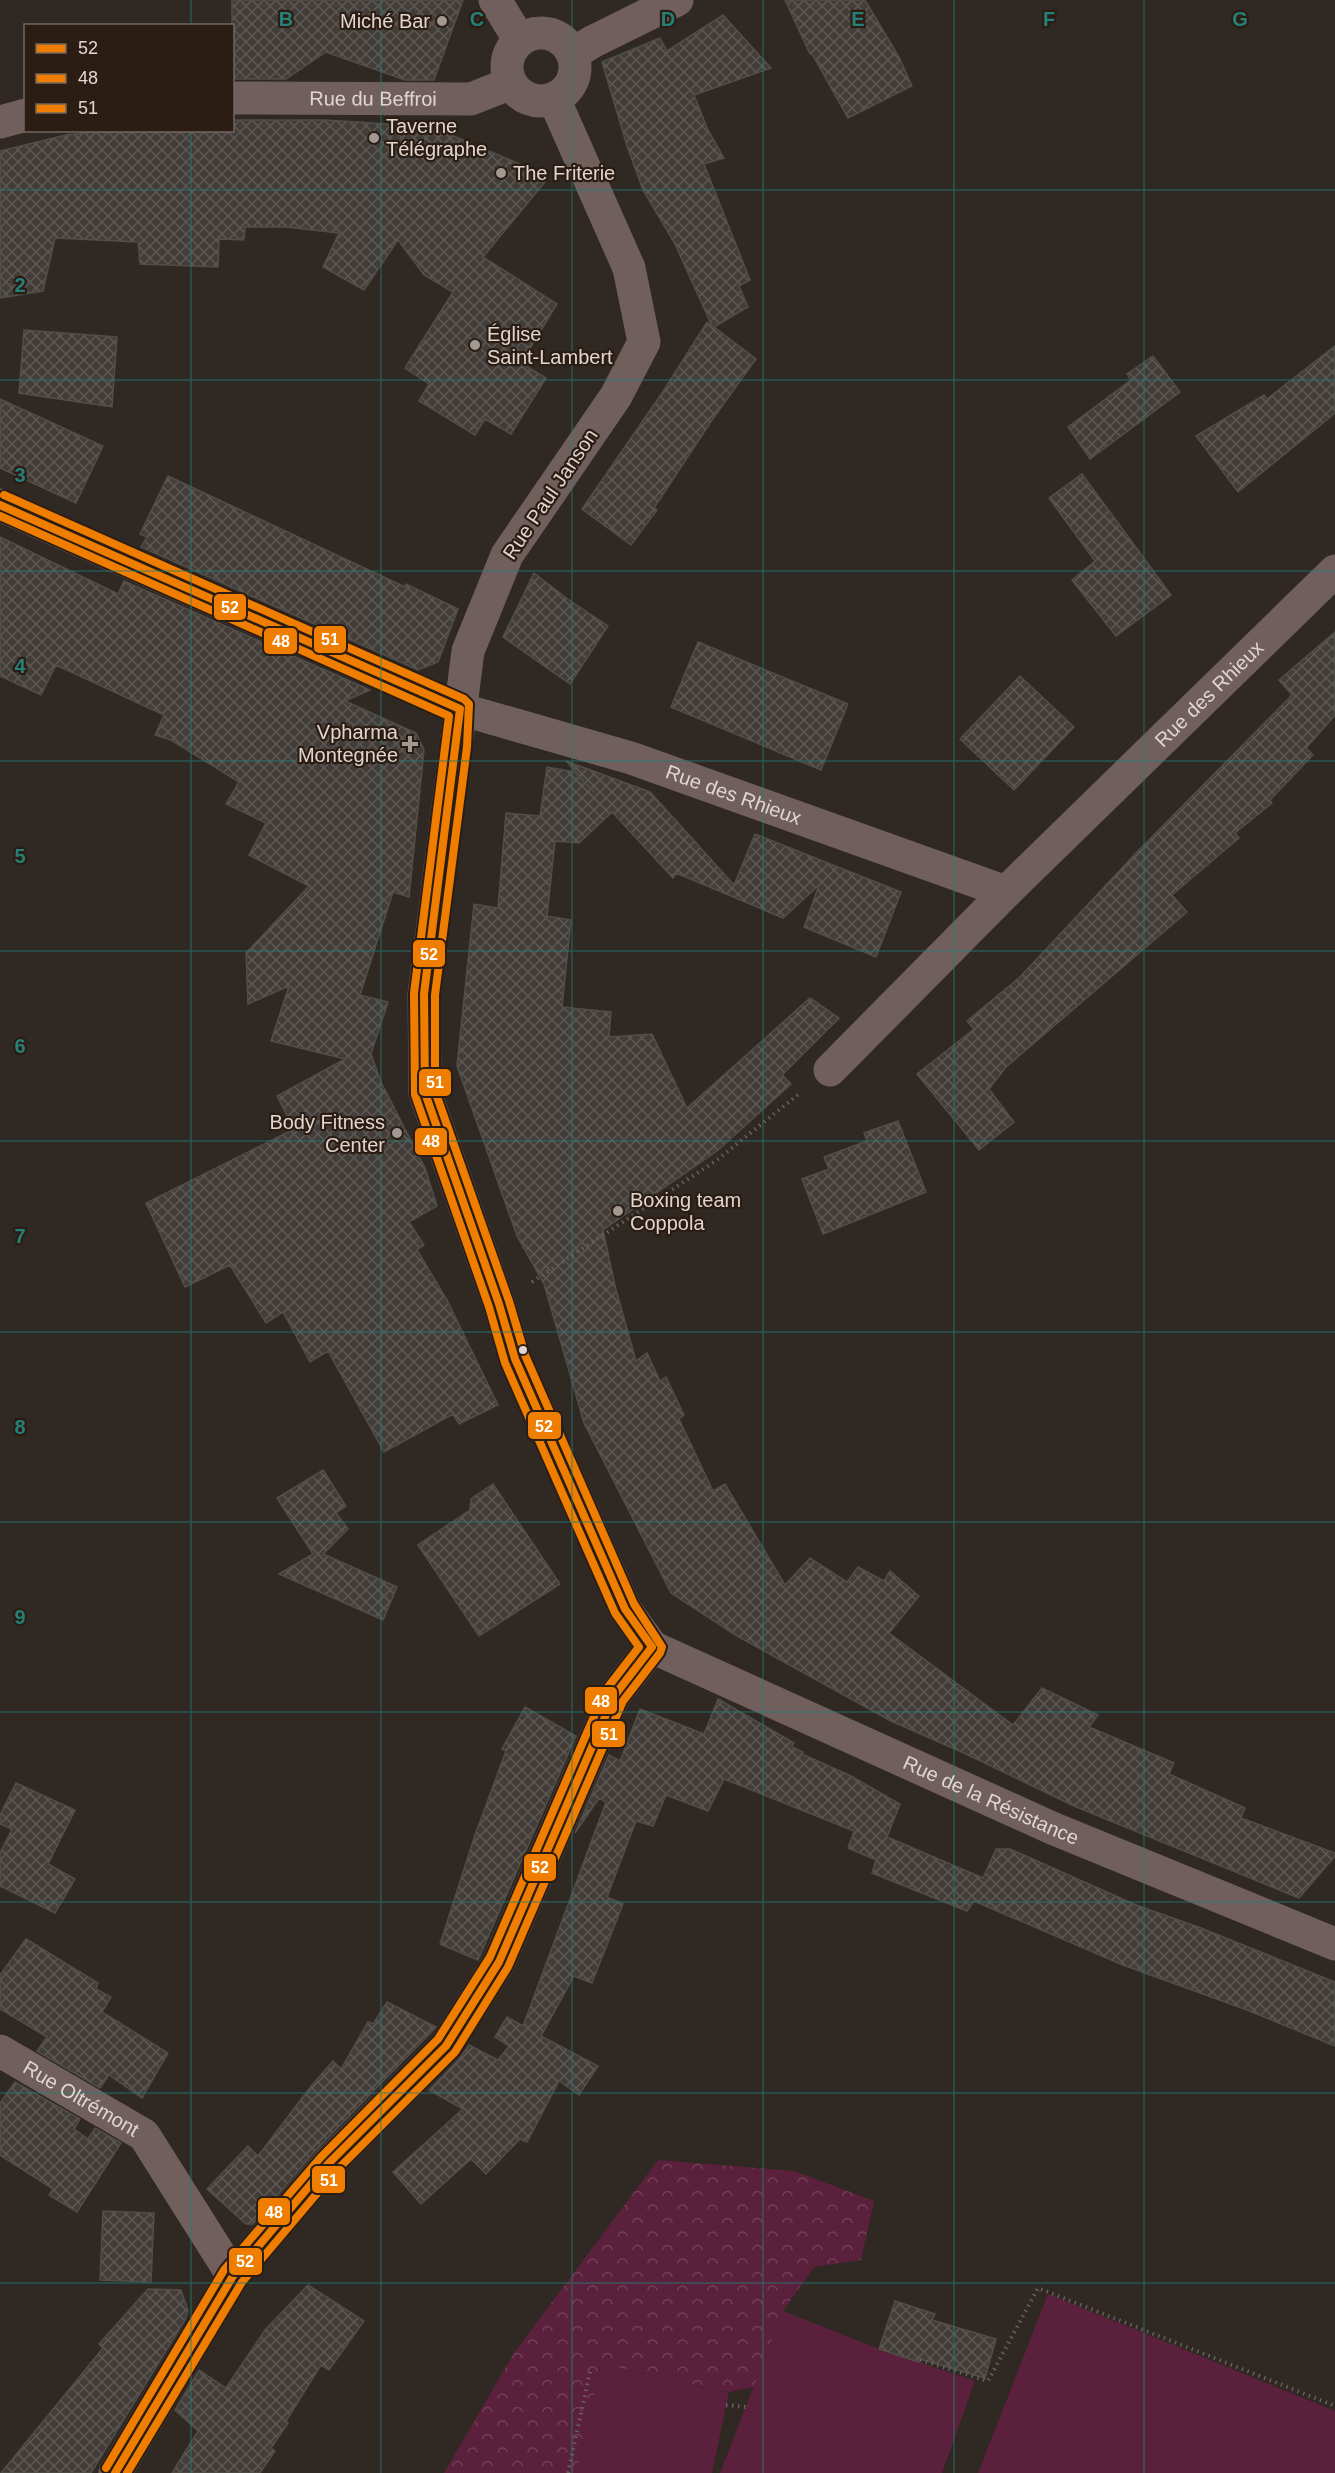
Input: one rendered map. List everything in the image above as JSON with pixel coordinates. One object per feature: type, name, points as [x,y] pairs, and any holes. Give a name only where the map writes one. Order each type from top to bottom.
[{"type":"street","points":[[495,0],[518,41]]},
{"type":"street","points":[[573,54],[677,0]]},
{"type":"street","points":[[539,32],[552,34],[566,44],[573,54],[572,82],[565,92],[554,99],[536,102],[523,97],[514,89],[506,73],[506,60],[511,49],[528,34],[539,32]]},
{"type":"street","name":"Rue du Beffroi","points":[[234,98],[471,99],[511,83]]},
{"type":"street","name":"Rue Paul Janson","points":[[554,99],[629,268],[644,342],[616,396],[507,555],[468,651],[424,994],[425,1093],[499,1304],[515,1359],[626,1609],[652,1647]]},
{"type":"street","points":[[0,122],[24,116]]},
{"type":"street","name":"Rue des Rhieux","points":[[0,505],[460,709],[631,758],[1006,891]]},
{"type":"street","name":"Rue des Rhieux","points":[[830,1070],[1006,891],[1335,571]]},
{"type":"street","points":[[115,2473],[233,2276],[328,2164],[446,2046],[499,1962],[615,1696],[652,1647]]},
{"type":"street","name":"Rue de la Résistance","points":[[652,1647],[1052,1828],[1335,1944]]},
{"type":"street","name":"Rue Oltrémont","points":[[0,2051],[144,2135],[233,2276]]},
{"type":"path","points":[[499,1304],[717,1160],[830,1070]]},
{"type":"path","points":[[920,2360],[988,2381],[1038,2288],[1335,2406]]},
{"type":"path","points":[[568,2473],[590,2372]]},
{"type":"path","points":[[726,2405],[746,2407]]},
{"type":"green space","points":[[658,2160],[794,2171],[874,2201],[861,2260],[814,2267],[783,2311],[754,2387],[729,2392],[601,2364],[577,2473],[444,2473],[514,2353]]},
{"type":"green space","points":[[1048,2294],[1335,2411],[1335,2473],[978,2473]]},
{"type":"green space","points":[[783,2311],[879,2349],[975,2381],[942,2473],[720,2473]]},
{"type":"green space","points":[[601,2364],[729,2392],[712,2473],[577,2473]]},
{"type":"building","points":[[232,0],[463,0],[434,80],[405,80],[326,52],[286,79],[234,79],[234,24],[232,24]]},
{"type":"building","points":[[785,0],[865,0],[899,57],[912,86],[848,118],[810,54]]},
{"type":"building","points":[[723,15],[771,68],[694,95],[708,130],[724,158],[704,164],[750,280],[739,286],[748,307],[714,327],[756,359],[712,420],[654,508],[657,510],[631,545],[582,509],[664,390],[707,322],[712,326],[675,244],[643,190],[627,146],[602,62],[660,38],[667,51]]},
{"type":"building","points":[[234,120],[326,120],[402,125],[444,132],[520,164],[545,182],[483,257],[557,304],[521,363],[546,378],[511,434],[485,419],[475,435],[419,401],[429,384],[405,368],[453,292],[424,275],[398,240],[364,290],[323,267],[339,233],[286,227],[245,227],[244,240],[219,239],[218,267],[140,264],[138,242],[55,238],[43,291],[0,298],[0,151],[66,135],[234,132]]},
{"type":"building","points":[[24,330],[117,337],[112,407],[19,393]]},
{"type":"building","points":[[1335,346],[1335,413],[1238,492],[1196,436],[1264,395],[1267,399]]},
{"type":"building","points":[[1153,356],[1180,392],[1090,459],[1068,427],[1131,380],[1127,374]]},
{"type":"building","points":[[0,399],[103,446],[76,503],[0,468]]},
{"type":"building","points":[[1082,474],[1171,595],[1116,636],[1072,580],[1095,561],[1049,498]]},
{"type":"building","points":[[168,476],[405,587],[406,584],[458,609],[438,662],[418,670],[141,547],[147,537],[140,534]]},
{"type":"building","points":[[0,537],[118,594],[124,581],[370,690],[345,701],[416,733],[424,750],[409,897],[393,892],[360,995],[388,1002],[371,1054],[381,1082],[425,1168],[437,1206],[409,1222],[424,1245],[417,1250],[447,1300],[498,1405],[459,1424],[453,1414],[384,1452],[328,1351],[310,1362],[283,1312],[266,1323],[230,1265],[185,1287],[146,1203],[294,1129],[277,1096],[345,1059],[271,1041],[289,986],[248,1004],[246,953],[309,886],[249,855],[266,823],[226,804],[239,782],[171,740],[155,735],[164,715],[56,665],[41,695],[0,676]]},
{"type":"building","points":[[534,573],[608,626],[570,684],[503,637]]},
{"type":"building","points":[[1335,632],[1335,715],[1306,748],[1313,755],[1270,800],[1272,803],[1235,833],[1239,838],[1172,895],[1187,912],[1006,1067],[989,1089],[1014,1122],[979,1150],[917,1074],[974,1029],[967,1021],[1019,978],[1137,852],[1292,695],[1279,680]]},
{"type":"building","points":[[698,642],[848,704],[821,770],[671,707]]},
{"type":"building","points":[[1020,676],[1074,727],[1014,790],[960,739]]},
{"type":"building","points":[[566,761],[650,792],[734,885],[755,834],[901,892],[876,957],[804,927],[819,885],[783,918],[676,873],[673,878],[612,812],[579,843],[555,841],[547,916],[571,920],[562,1007],[611,1012],[609,1037],[652,1034],[687,1108],[810,998],[839,1018],[782,1075],[791,1084],[717,1151],[603,1230],[615,1286],[636,1361],[647,1353],[660,1381],[666,1377],[684,1415],[679,1419],[713,1491],[725,1484],[785,1585],[810,1558],[847,1582],[858,1567],[884,1581],[890,1571],[919,1596],[889,1633],[1013,1725],[1042,1688],[1098,1715],[1089,1727],[1174,1763],[1169,1774],[1245,1808],[1241,1818],[1335,1853],[1335,1856],[1299,1898],[1074,1806],[891,1721],[737,1636],[671,1593],[584,1423],[544,1284],[517,1236],[457,1066],[474,904],[498,908],[506,813],[540,816],[547,767],[575,772],[594,792]]},
{"type":"building","points":[[898,1121],[926,1192],[823,1234],[802,1179],[829,1169],[824,1157],[867,1141],[864,1133]]},
{"type":"building","points":[[323,1470],[346,1506],[336,1513],[348,1529],[323,1554],[397,1587],[383,1620],[279,1574],[313,1554],[277,1498]]},
{"type":"building","points":[[493,1484],[560,1584],[479,1636],[418,1545],[470,1510],[471,1499]]},
{"type":"building","points":[[718,1699],[794,1743],[792,1747],[803,1752],[802,1754],[851,1776],[900,1804],[887,1837],[983,1878],[996,1849],[1010,1849],[1136,1905],[1201,1928],[1335,1982],[1335,2046],[1247,2010],[1123,1965],[974,1901],[967,1911],[872,1873],[876,1860],[848,1848],[854,1831],[724,1779],[708,1811],[666,1795],[653,1826],[636,1821],[607,1897],[623,1904],[592,1983],[574,1976],[541,2036],[598,2066],[579,2095],[559,2081],[527,2142],[520,2139],[486,2174],[471,2159],[421,2204],[393,2172],[463,2109],[429,2090],[459,2059],[469,2045],[498,2060],[509,2046],[495,2037],[507,2017],[523,2026],[606,1802],[599,1798],[575,1833],[609,1755],[620,1761],[640,1709],[704,1734]]},
{"type":"building","points":[[525,1707],[576,1736],[478,1960],[440,1944],[475,1835],[506,1751],[502,1749]]},
{"type":"building","points":[[16,1783],[75,1810],[48,1864],[75,1879],[55,1913],[0,1886],[0,1853],[12,1829],[0,1824],[0,1815]]},
{"type":"building","points":[[26,1939],[98,1983],[96,1989],[111,1997],[102,2012],[168,2053],[142,2098],[109,2075],[100,2088],[37,2051],[47,2037],[0,2009],[0,1975]]},
{"type":"building","points":[[387,2002],[436,2027],[314,2152],[253,2224],[246,2224],[207,2189],[248,2146],[258,2156],[333,2061],[341,2069],[368,2022],[373,2024]]},
{"type":"building","points":[[15,2082],[80,2119],[74,2129],[88,2139],[95,2128],[121,2143],[77,2212],[49,2195],[53,2189],[0,2155],[0,2103]]},
{"type":"building","points":[[103,2211],[154,2213],[151,2282],[100,2280]]},
{"type":"building","points":[[308,2285],[364,2321],[329,2370],[321,2365],[286,2421],[288,2423],[271,2448],[275,2451],[260,2473],[172,2473],[198,2431],[175,2410],[199,2370],[226,2388],[265,2330]]},
{"type":"building","points":[[148,2289],[181,2290],[188,2311],[185,2320],[91,2473],[1,2473],[103,2348],[99,2344]]},
{"type":"building","points":[[895,2301],[935,2314],[932,2320],[996,2339],[985,2378],[920,2359],[919,2362],[879,2349]]},
{"type":"transit line","name":"51","points":[[4,495],[464,699],[469,704],[467,747],[435,995],[435,1091],[509,1301],[525,1355],[634,1604],[662,1647],[660,1653],[623,1701],[508,1967],[455,2052],[336,2171],[242,2282],[127,2473]]},
{"type":"transit line","name":"52","points":[[0,505],[460,709]]},
{"type":"transit line","name":"48","points":[[0,516],[449,716],[414,993],[415,1095],[489,1307],[505,1363],[615,1613],[639,1647],[605,1691],[490,1957],[438,2039],[321,2157],[224,2270],[106,2468]]},
{"type":"transit line","name":"52","points":[[460,709],[424,994],[425,1093],[499,1304],[515,1359],[625,1609],[652,1647]]},
{"type":"transit line","name":"52","points":[[115,2473],[233,2276],[328,2164],[446,2046],[499,1962],[614,1696],[652,1647]]},
{"type":"place","name":"Miché Bar","points":[[442,21]]},
{"type":"place","name":"Taverne Télégraphe","points":[[374,138]]},
{"type":"place","name":"The Friterie","points":[[501,173]]},
{"type":"place","name":"Église Saint-Lambert","points":[[475,345]]},
{"type":"place","name":"Vpharma Montegnée","points":[[410,744]]},
{"type":"place","name":"Body Fitness Center","points":[[397,1133]]},
{"type":"place","name":"Boxing team Coppola","points":[[618,1211]]}]
